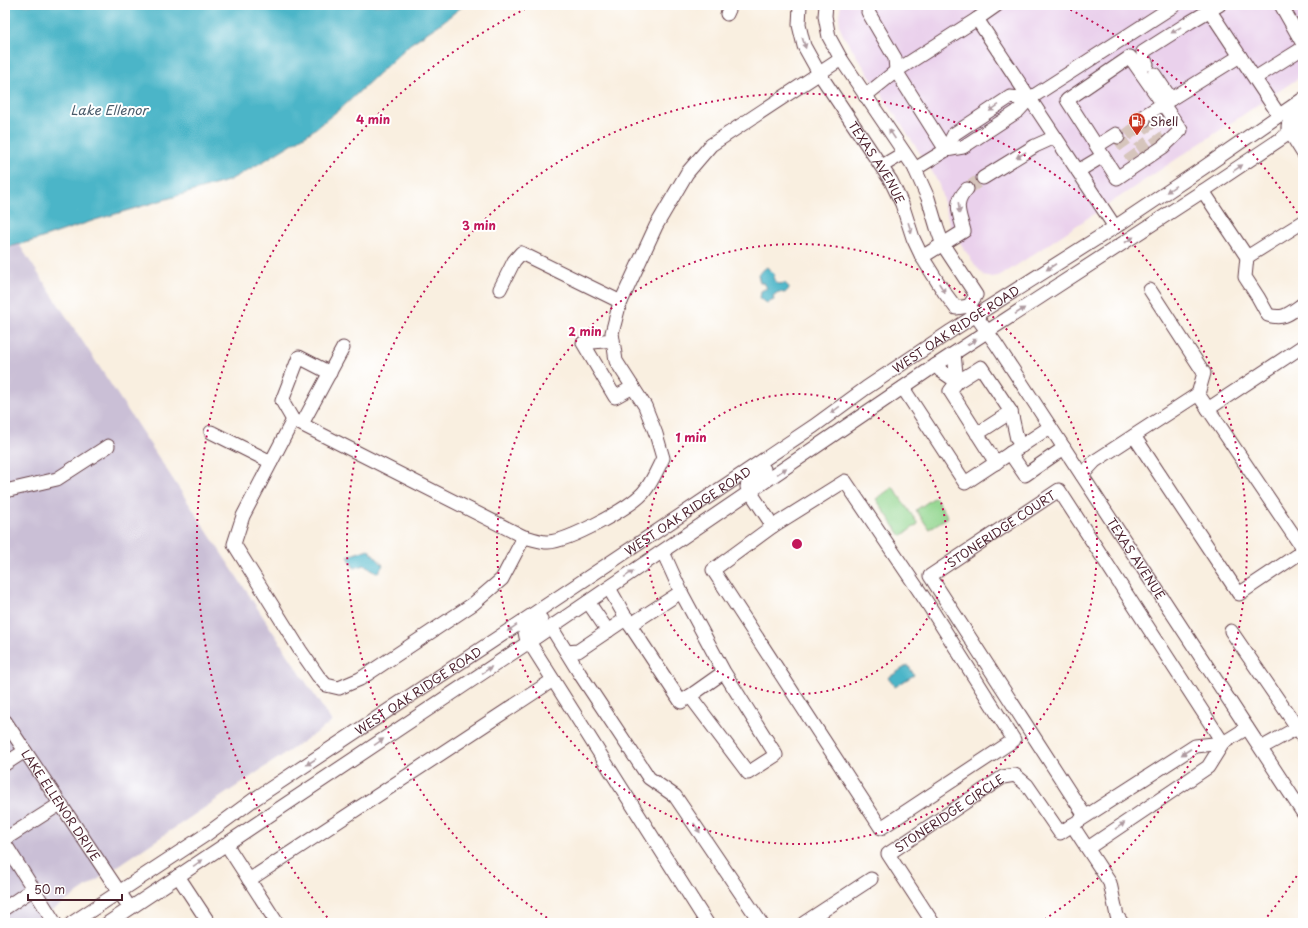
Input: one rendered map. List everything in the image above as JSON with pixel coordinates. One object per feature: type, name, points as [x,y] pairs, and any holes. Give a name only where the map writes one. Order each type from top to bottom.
[{"type":"street","name":"TEXAS AVENUE","points":[[800,5],[799,25],[804,46],[819,73],[882,166],[902,204],[913,238],[922,257],[956,308],[973,311],[988,332],[1303,813]]},
{"type":"street","points":[[826,5],[824,16],[829,37],[841,60],[915,169],[928,198],[943,245],[976,294],[973,311]]},
{"type":"street","points":[[870,5],[868,12],[896,58],[896,71],[946,150]]},
{"type":"street","points":[[865,96],[896,71],[997,5]]},
{"type":"street","points":[[915,169],[946,150],[963,147],[1018,111],[1030,99],[1175,5]]},
{"type":"street","points":[[1281,5],[1303,44]]},
{"type":"street","points":[[1130,57],[1067,100],[1117,178],[1135,161],[1181,130],[1143,57],[1143,52],[1212,7],[1240,56],[1279,115]]},
{"type":"street","points":[[977,19],[1115,227]]},
{"type":"street","points":[[1119,42],[1166,102]]},
{"type":"street","points":[[1255,78],[1303,48]]},
{"type":"street","points":[[1078,171],[1130,127],[1166,102],[1240,56]]},
{"type":"street","points":[[330,373],[299,357],[282,401],[298,422],[524,537],[548,542],[565,539],[618,511],[642,494],[663,458],[656,434],[645,406],[616,361],[612,333],[621,302],[656,226],[687,173],[711,145],[841,60]]},
{"type":"street","name":"WEST OAK RIDGE ROAD","points":[[72,923],[208,834],[253,800],[814,426],[973,311],[1115,227],[1303,99]]},
{"type":"street","points":[[1303,111],[1290,120],[1288,124],[1290,133],[1303,153]]},
{"type":"street","name":"WEST OAK RIDGE ROAD","points":[[108,923],[663,552],[936,365],[1303,124]]},
{"type":"street","points":[[983,178],[1035,146],[1055,137]]},
{"type":"street","points":[[882,166],[904,152]]},
{"type":"street","points":[[922,257],[964,231],[958,202],[960,196],[967,189]]},
{"type":"street","points":[[1203,191],[1247,257],[1244,277],[1268,315],[1276,318],[1286,316],[1303,304]]},
{"type":"street","points":[[1247,257],[1303,222]]},
{"type":"street","points":[[500,289],[514,261],[521,253],[621,302]]},
{"type":"street","points":[[1082,475],[1095,461],[1198,394],[1204,373],[1150,290]]},
{"type":"street","points":[[613,340],[583,343],[615,397],[633,387]]},
{"type":"street","points":[[1208,409],[1303,346]]},
{"type":"street","points":[[343,348],[330,373],[271,462],[243,516],[234,544],[300,650],[326,685],[339,688],[360,679],[473,604],[502,579],[524,537]]},
{"type":"street","points":[[954,354],[958,382]]},
{"type":"street","points":[[936,365],[941,371],[958,382]]},
{"type":"street","points":[[996,463],[950,391],[958,382],[981,367],[1011,412],[1017,439],[1022,446]]},
{"type":"street","points":[[903,388],[965,483],[1050,427]]},
{"type":"street","points":[[1134,436],[1239,594],[1303,550],[1198,394]]},
{"type":"street","points":[[977,434],[1011,412]]},
{"type":"street","points":[[773,526],[747,487],[749,480],[807,441],[814,426]]},
{"type":"street","points":[[211,432],[271,462]]},
{"type":"street","points":[[5,491],[57,479],[108,446]]},
{"type":"street","points":[[1010,453],[1025,475],[1064,448]]},
{"type":"street","points":[[845,481],[926,601],[1014,740],[881,828],[712,570],[773,526],[845,481]]},
{"type":"street","name":"STONERIDGE COURT","points":[[1085,816],[930,576],[1059,490],[1223,743]]},
{"type":"street","points":[[663,552],[681,592],[724,672],[776,755],[748,773],[690,696]]},
{"type":"street","points":[[609,588],[628,621],[681,702],[724,672]]},
{"type":"street","points":[[568,591],[559,606],[525,632],[526,637],[707,923]]},
{"type":"street","points":[[567,652],[573,653],[578,651],[608,631],[681,592]]},
{"type":"street","points":[[588,602],[608,631]]},
{"type":"street","points":[[551,627],[580,674],[649,778],[675,796],[761,923]]},
{"type":"street","points":[[1231,631],[1301,730],[1261,748]]},
{"type":"street","points":[[249,880],[553,680]]},
{"type":"street","name":"LAKE ELLENOR DRIVE","points":[[5,721],[130,908]]},
{"type":"street","points":[[1122,923],[1117,916],[1110,883],[1072,825],[1195,746],[1223,743],[1247,728]]},
{"type":"street","points":[[1088,848],[1208,767],[1223,743]]},
{"type":"street","points":[[335,746],[346,764]]},
{"type":"street","points":[[5,764],[25,751]]},
{"type":"street","name":"STONERIDGE CIRCLE","points":[[933,923],[888,854],[1003,777],[1015,775],[1027,785],[1060,833],[1072,825]]},
{"type":"street","points":[[5,839],[60,804]]},
{"type":"street","points":[[5,844],[55,923]]},
{"type":"street","points":[[226,844],[276,923]]},
{"type":"street","points":[[178,876],[209,923]]},
{"type":"street","points":[[804,923],[871,878]]},
{"type":"street","points":[[5,908],[33,889]]},
{"type":"shaded area","points":[[841,5],[1297,5],[1303,14],[1303,75],[1008,271],[998,276],[985,276],[978,269],[964,249],[950,225],[939,185],[933,173],[843,35],[840,27],[839,15]]},
{"type":"shaded area","points":[[5,223],[332,722],[33,923],[5,923]]},
{"type":"green space","points":[[893,487],[918,524],[901,536],[876,499]]},
{"type":"green space","points":[[935,497],[948,517],[929,529],[916,510]]},
{"type":"water","name":"Lake Ellenor","points":[[5,5],[464,5],[440,24],[410,44],[346,104],[311,132],[228,181],[95,220],[36,240],[5,248]]},
{"type":"water","points":[[767,267],[775,275],[773,278],[778,284],[785,283],[790,288],[785,293],[778,292],[773,296],[774,300],[767,303],[760,299],[761,291],[767,288],[764,283],[760,283],[758,274]]},
{"type":"water","points":[[368,549],[383,565],[378,573],[365,565],[354,568],[348,556]]},
{"type":"water","points":[[908,665],[914,675],[895,687],[888,678]]},
{"type":"tunnel","points":[[1144,120],[1159,141]]},
{"type":"tunnel","points":[[1128,126],[1146,150]]},
{"type":"tunnel","points":[[1118,137],[1133,158]]},
{"type":"tunnel","points":[[967,189],[983,178]]},
{"type":"place","name":"Shell","points":[[1137,136]]}]
